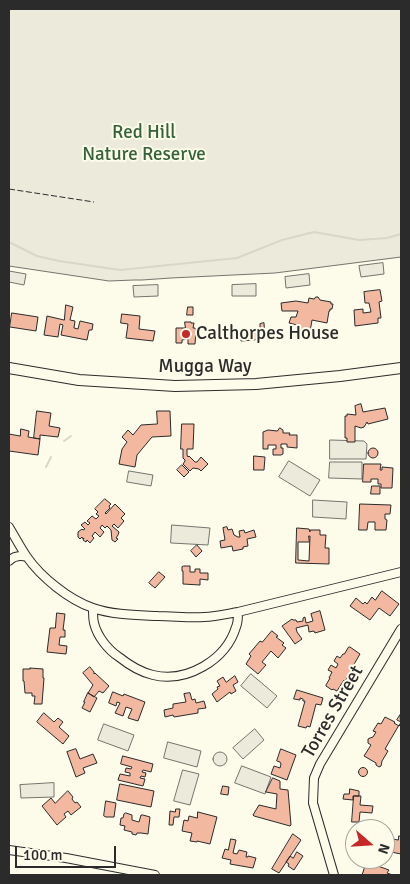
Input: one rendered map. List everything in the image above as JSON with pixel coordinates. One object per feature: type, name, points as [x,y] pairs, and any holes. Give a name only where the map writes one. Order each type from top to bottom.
[{"type":"main road","name":"Mugga Way","points":[[9,368],[79,380],[175,386],[256,384],[401,368]]},
{"type":"street","points":[[9,527],[27,557],[56,587],[93,608],[130,614],[205,617],[238,612],[401,572]]},
{"type":"street","points":[[9,561],[20,556],[27,557]]},
{"type":"street","points":[[93,608],[94,624],[101,639],[112,653],[139,670],[154,675],[167,676],[185,674],[204,666],[219,656],[230,642],[236,627],[238,612]]},
{"type":"street","name":"Torres Street","points":[[334,875],[313,803],[314,778],[320,764],[401,629]]},
{"type":"street","points":[[9,850],[66,858],[127,872],[155,875]]},
{"type":"green space","name":"Red Hill Nature Reserve","points":[[9,9],[401,9],[401,257],[275,273],[109,281],[9,266]]},
{"type":"green space","points":[[383,263],[384,274],[361,277],[359,266]]},
{"type":"green space","points":[[9,271],[26,274],[24,285],[9,282]]},
{"type":"green space","points":[[309,274],[310,285],[286,288],[285,277]]},
{"type":"green space","points":[[256,284],[256,296],[232,296],[232,285]]},
{"type":"green space","points":[[158,285],[158,296],[134,297],[133,286]]},
{"type":"green space","points":[[330,440],[364,441],[367,444],[366,459],[330,459]]},
{"type":"green space","points":[[289,461],[320,480],[310,496],[279,477]]},
{"type":"green space","points":[[330,462],[362,462],[362,479],[329,478]]},
{"type":"green space","points":[[129,471],[153,475],[151,486],[127,482]]},
{"type":"green space","points":[[313,500],[347,502],[346,519],[313,517]]},
{"type":"green space","points":[[172,525],[210,528],[208,545],[171,543]]},
{"type":"green space","points":[[251,674],[277,696],[267,708],[241,686]]},
{"type":"green space","points":[[104,724],[134,735],[128,751],[98,740]]},
{"type":"green space","points":[[255,729],[264,740],[243,759],[233,748]]},
{"type":"green space","points":[[168,742],[201,751],[197,767],[164,758]]},
{"type":"green space","points":[[217,752],[223,752],[227,759],[223,766],[217,766],[213,762],[213,756]]},
{"type":"green space","points":[[242,766],[271,777],[265,794],[235,783]]},
{"type":"green space","points":[[183,770],[199,774],[190,805],[174,801]]},
{"type":"green space","points":[[54,783],[54,797],[21,798],[20,785]]},
{"type":"building","points":[[380,290],[382,301],[379,302],[381,318],[378,318],[378,323],[355,326],[354,310],[363,309],[363,313],[371,312],[369,303],[365,303],[364,292]]},
{"type":"building","points":[[316,297],[333,304],[332,309],[329,311],[327,323],[312,320],[310,332],[296,330],[297,325],[289,323],[291,317],[296,317],[298,311],[282,311],[281,303],[296,301],[308,303],[309,298],[314,299]]},
{"type":"building","points":[[66,305],[73,307],[70,320],[75,321],[74,328],[78,329],[80,321],[93,324],[92,330],[89,330],[87,340],[61,335],[63,325],[60,324],[58,337],[44,335],[47,316],[64,320]]},
{"type":"building","points":[[188,307],[193,307],[193,315],[187,315]]},
{"type":"building","points":[[12,313],[38,317],[36,331],[10,327]]},
{"type":"building","points":[[122,314],[140,316],[139,329],[155,331],[153,341],[126,338],[128,324],[121,323]]},
{"type":"building","points":[[185,322],[194,323],[193,328],[196,331],[195,344],[188,344],[188,339],[182,340],[182,343],[176,343],[176,328],[185,328]]},
{"type":"building","points":[[264,323],[265,339],[241,341],[241,330],[260,329],[260,324]]},
{"type":"building","points":[[361,404],[363,412],[385,408],[388,419],[368,424],[367,422],[361,428],[355,426],[355,442],[347,442],[347,438],[345,438],[345,416],[347,414],[356,415],[355,406]]},
{"type":"building","points":[[37,411],[51,413],[49,426],[60,428],[58,437],[40,435],[40,439],[34,438]]},
{"type":"building","points":[[157,411],[170,411],[171,436],[152,437],[137,455],[135,467],[119,464],[122,449],[127,442],[122,437],[128,430],[133,435],[141,425],[157,424]]},
{"type":"building","points":[[182,424],[194,424],[193,449],[187,449],[187,455],[195,462],[201,457],[208,464],[201,471],[193,468],[190,471],[183,464],[185,460],[183,458],[183,449],[181,449]]},
{"type":"building","points":[[280,428],[283,430],[283,433],[297,435],[297,448],[281,444],[283,454],[273,455],[273,449],[276,449],[276,445],[268,445],[268,449],[263,449],[263,432],[268,430],[277,431]]},
{"type":"building","points":[[21,429],[29,431],[28,437],[40,439],[38,455],[9,451],[9,434],[20,436]]},
{"type":"building","points":[[371,448],[375,448],[378,453],[377,457],[371,458],[368,455],[368,451]]},
{"type":"building","points":[[254,456],[265,457],[264,470],[254,470]]},
{"type":"building","points":[[364,464],[381,464],[380,470],[382,470],[382,467],[393,468],[392,488],[381,488],[381,484],[378,484],[378,479],[371,479],[371,482],[363,482]]},
{"type":"building","points":[[182,465],[189,472],[184,477],[177,470]]},
{"type":"building","points":[[372,486],[380,486],[380,494],[371,494]]},
{"type":"building","points":[[105,499],[111,504],[106,514],[115,504],[125,514],[121,518],[124,521],[118,528],[114,524],[112,526],[119,532],[116,538],[118,539],[115,542],[112,540],[111,530],[107,526],[105,528],[102,525],[100,528],[104,532],[100,537],[95,532],[92,536],[94,538],[90,543],[87,540],[86,542],[83,540],[84,538],[82,537],[80,539],[78,532],[85,529],[81,525],[85,522],[88,525],[90,523],[87,521],[92,516],[96,519],[99,516],[96,514],[98,512],[95,509]]},
{"type":"building","points":[[360,504],[391,505],[390,514],[385,514],[385,519],[387,520],[386,530],[375,530],[375,522],[368,522],[367,530],[359,530]]},
{"type":"building","points":[[227,527],[228,530],[232,529],[234,535],[238,537],[240,537],[239,531],[244,530],[245,533],[254,530],[256,537],[247,539],[248,546],[243,547],[243,549],[233,551],[232,546],[221,548],[220,541],[225,540],[223,528]]},
{"type":"building","points":[[297,528],[309,529],[310,532],[310,530],[320,530],[320,535],[326,535],[325,548],[329,548],[329,564],[296,563]],"holes":[[[310,536],[309,561],[298,560],[298,542],[309,542]]]},
{"type":"building","points":[[197,545],[202,551],[196,557],[191,551]]},
{"type":"building","points":[[190,566],[190,572],[200,569],[200,573],[208,573],[208,580],[200,579],[200,585],[183,584],[182,567]]},
{"type":"building","points":[[159,572],[165,577],[155,588],[149,583]]},
{"type":"building","points":[[382,591],[399,604],[390,616],[379,608],[370,620],[350,606],[356,598],[363,604],[365,602],[367,604],[372,597],[375,600]]},
{"type":"building","points":[[320,611],[325,630],[315,633],[314,631],[309,632],[308,625],[296,628],[302,639],[295,644],[282,626],[292,619],[297,622],[303,621],[305,617],[306,623],[313,621],[311,614]]},
{"type":"building","points":[[57,613],[65,614],[63,630],[65,630],[65,637],[60,637],[59,645],[67,646],[66,654],[47,652],[50,628],[55,628]]},
{"type":"building","points":[[272,631],[284,643],[282,645],[286,648],[278,658],[271,651],[262,662],[266,665],[258,674],[246,664],[251,656],[249,654]]},
{"type":"building","points":[[349,647],[360,654],[350,676],[344,680],[337,691],[332,690],[326,686],[332,672],[328,670],[331,665],[336,668],[338,664],[334,661],[337,656],[340,658]]},
{"type":"building","points":[[90,667],[94,674],[109,686],[103,693],[99,691],[94,697],[88,693],[93,685],[83,673]]},
{"type":"building","points":[[23,669],[43,669],[42,704],[34,704],[35,696],[32,696],[32,693],[25,693]]},
{"type":"building","points":[[235,676],[238,682],[233,685],[236,691],[231,694],[230,692],[217,702],[212,694],[220,686],[217,681],[223,677],[226,682]]},
{"type":"building","points":[[297,690],[323,698],[321,705],[316,704],[310,727],[298,726],[305,701],[300,698],[300,700],[294,699]]},
{"type":"building","points":[[113,692],[145,702],[138,721],[128,718],[132,709],[126,707],[123,716],[115,713],[120,703],[117,702],[116,706],[109,703]]},
{"type":"building","points":[[88,693],[97,698],[90,712],[82,708]]},
{"type":"building","points":[[190,693],[192,700],[195,699],[196,703],[204,701],[206,708],[198,709],[198,713],[165,717],[164,710],[173,708],[173,704],[186,702],[184,694]]},
{"type":"building","points":[[44,713],[54,722],[58,718],[63,722],[59,727],[69,736],[63,744],[37,722]]},
{"type":"building","points":[[385,717],[399,726],[385,749],[388,751],[381,766],[379,767],[364,756],[371,745],[368,743],[368,739],[373,737],[376,732],[373,731],[378,723],[381,724]]},
{"type":"building","points":[[76,749],[80,759],[93,754],[97,763],[83,768],[85,773],[76,777],[67,752]]},
{"type":"building","points":[[281,749],[296,755],[287,780],[271,774],[274,766],[280,768],[281,764],[277,761]]},
{"type":"building","points":[[123,756],[153,764],[151,772],[143,770],[142,772],[146,773],[145,777],[141,776],[140,778],[145,779],[143,786],[118,780],[120,774],[130,776],[130,773],[125,772],[126,768],[131,769],[132,767],[121,764]]},
{"type":"building","points":[[363,767],[368,772],[363,777],[358,772]]},
{"type":"building","points":[[273,778],[280,781],[280,789],[288,790],[290,826],[253,815],[259,805],[276,809],[277,794],[266,792]]},
{"type":"building","points":[[120,784],[154,791],[151,807],[117,800]]},
{"type":"building","points":[[223,786],[229,787],[228,795],[221,794]]},
{"type":"building","points":[[350,789],[359,791],[359,796],[353,796],[353,800],[343,799],[344,794],[349,794]]},
{"type":"building","points":[[68,791],[75,803],[77,802],[81,807],[71,815],[68,811],[64,814],[66,817],[57,825],[42,806],[51,798],[55,803]]},
{"type":"building","points":[[354,796],[361,796],[360,805],[373,806],[372,813],[360,812],[359,819],[352,819]]},
{"type":"building","points":[[106,801],[116,803],[114,817],[104,816]]},
{"type":"building","points":[[176,809],[180,809],[179,817],[174,817],[173,825],[169,825],[170,811],[175,812]]},
{"type":"building","points":[[198,812],[217,817],[210,844],[190,841],[192,833],[182,831],[184,820],[188,821],[189,816],[197,818]]},
{"type":"building","points":[[126,813],[132,815],[132,820],[139,822],[141,815],[150,817],[148,834],[137,833],[136,835],[124,830],[125,826],[120,825],[121,818]]},
{"type":"building","points":[[293,834],[301,840],[279,873],[272,869]]},
{"type":"building","points":[[399,836],[401,836],[401,854],[395,853],[395,839],[398,840]]},
{"type":"building","points":[[231,839],[236,840],[233,853],[237,854],[239,850],[247,852],[246,857],[256,858],[253,868],[230,864],[231,860],[222,858],[225,849],[228,850]]},
{"type":"building","points":[[297,852],[303,856],[294,870],[286,862],[290,856],[293,858]]},
{"type":"building","points":[[364,869],[386,869],[389,870],[387,873],[393,875],[362,875]]},
{"type":"waterway","points":[[9,242],[37,256],[120,270],[237,258],[282,240],[314,232],[359,240],[387,238],[401,234]]},
{"type":"waterway","points":[[64,441],[71,436]]},
{"type":"waterway","points":[[46,467],[51,457]]},
{"type":"fence","points":[[9,189],[94,202]]},
{"type":"place","name":"Calthorpes House","points":[[186,334]]}]
